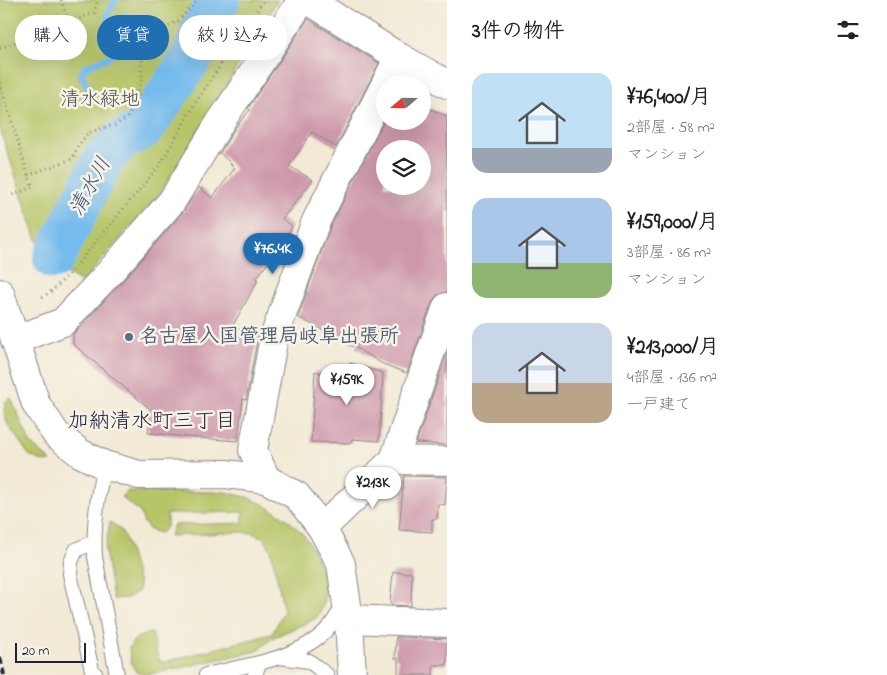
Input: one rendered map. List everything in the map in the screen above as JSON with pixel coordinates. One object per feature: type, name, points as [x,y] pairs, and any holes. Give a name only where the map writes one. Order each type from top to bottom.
[{"type":"street","points":[[15,340],[62,322],[109,273],[172,201],[221,121],[302,0]]},
{"type":"street","points":[[308,0],[399,57],[447,84]]},
{"type":"street","points":[[266,479],[253,450],[274,337],[316,221],[399,57]]},
{"type":"street","points":[[0,293],[36,404],[56,434],[80,453],[104,465],[139,475],[226,474],[266,479],[297,496],[322,528],[341,564],[348,610],[352,675]]},
{"type":"street","points":[[322,528],[394,460],[447,307]]},
{"type":"street","points":[[394,460],[447,461]]},
{"type":"street","points":[[348,610],[447,624]]},
{"type":"lane","points":[[104,465],[96,502],[94,542],[95,557],[117,675]]},
{"type":"lane","points":[[94,542],[76,550],[71,562],[70,574],[92,670],[96,675]]},
{"type":"lane","points":[[206,675],[257,669],[313,641],[348,610]]},
{"type":"lane","points":[[280,657],[309,661],[327,675]]},
{"type":"path","points":[[61,0],[66,15]]},
{"type":"path","points":[[87,16],[94,13],[98,0]]},
{"type":"path","points":[[28,175],[72,159],[78,146],[88,133],[115,125],[127,118],[137,101],[142,77],[140,64],[146,50],[165,28],[178,21],[197,0]]},
{"type":"path","points":[[42,297],[52,291],[69,274],[160,165],[194,106],[264,0]]},
{"type":"path","points":[[0,48],[15,43]]},
{"type":"path","points":[[0,84],[33,187],[10,196]]},
{"type":"green space","name":"清水緑地","points":[[0,0],[278,0],[269,15],[179,15],[179,60],[241,60],[161,192],[82,282],[41,252],[0,130]]},
{"type":"green space","points":[[11,398],[30,443],[51,461],[43,462],[29,455],[8,425],[4,413],[5,402]]},
{"type":"green space","points":[[128,491],[225,492],[247,497],[263,504],[287,519],[304,535],[314,551],[325,580],[323,606],[317,617],[274,637],[257,651],[146,675],[136,672],[131,662],[129,648],[141,636],[152,633],[158,659],[164,662],[272,634],[284,611],[271,550],[264,538],[252,533],[242,532],[170,536],[174,525],[243,523],[243,512],[167,514],[167,526],[161,533],[150,530],[144,523],[140,512],[121,497]]},
{"type":"green space","points":[[110,522],[120,529],[126,540],[139,584],[138,592],[127,598],[113,599],[105,550]]},
{"type":"building","points":[[308,19],[379,63],[336,147],[312,132],[289,166],[313,180],[282,219],[292,226],[282,247],[280,246],[256,279],[258,280],[232,327],[258,335],[246,400],[243,399],[238,441],[148,433],[151,410],[73,344],[73,334],[184,211],[199,187],[212,198],[235,168],[220,153],[235,128],[250,110],[248,108],[280,60],[287,60],[287,50]]},
{"type":"building","points":[[431,109],[447,116],[447,292],[437,295],[432,302],[407,373],[383,364],[356,348],[357,344],[326,332],[298,317],[330,227],[379,130],[431,130]]},
{"type":"building","points":[[447,353],[447,445],[416,443],[445,359]]},
{"type":"building","points":[[350,363],[383,373],[379,441],[352,439],[351,443],[311,442],[315,371],[344,381]]},
{"type":"building","points":[[404,476],[447,477],[445,505],[438,504],[437,519],[432,519],[432,532],[399,530]]},
{"type":"building","points":[[393,572],[412,573],[411,606],[392,605],[390,603]]},
{"type":"building","points":[[396,637],[447,639],[447,665],[433,665],[433,675],[398,675],[398,658],[395,659]]},
{"type":"waterway","points":[[88,88],[81,74],[86,67],[109,57],[116,50],[115,38],[107,15],[116,0]]},
{"type":"waterway","name":"清水川","points":[[54,258],[104,158],[122,140],[144,128],[193,56],[204,24],[219,0]]},
{"type":"railway","points":[[0,657],[4,675]]},
{"type":"place","name":"名古屋入国管理局岐阜出張所","points":[[129,337]]},
{"type":"district","name":"加納清水町三丁目","points":[[152,422]]}]
